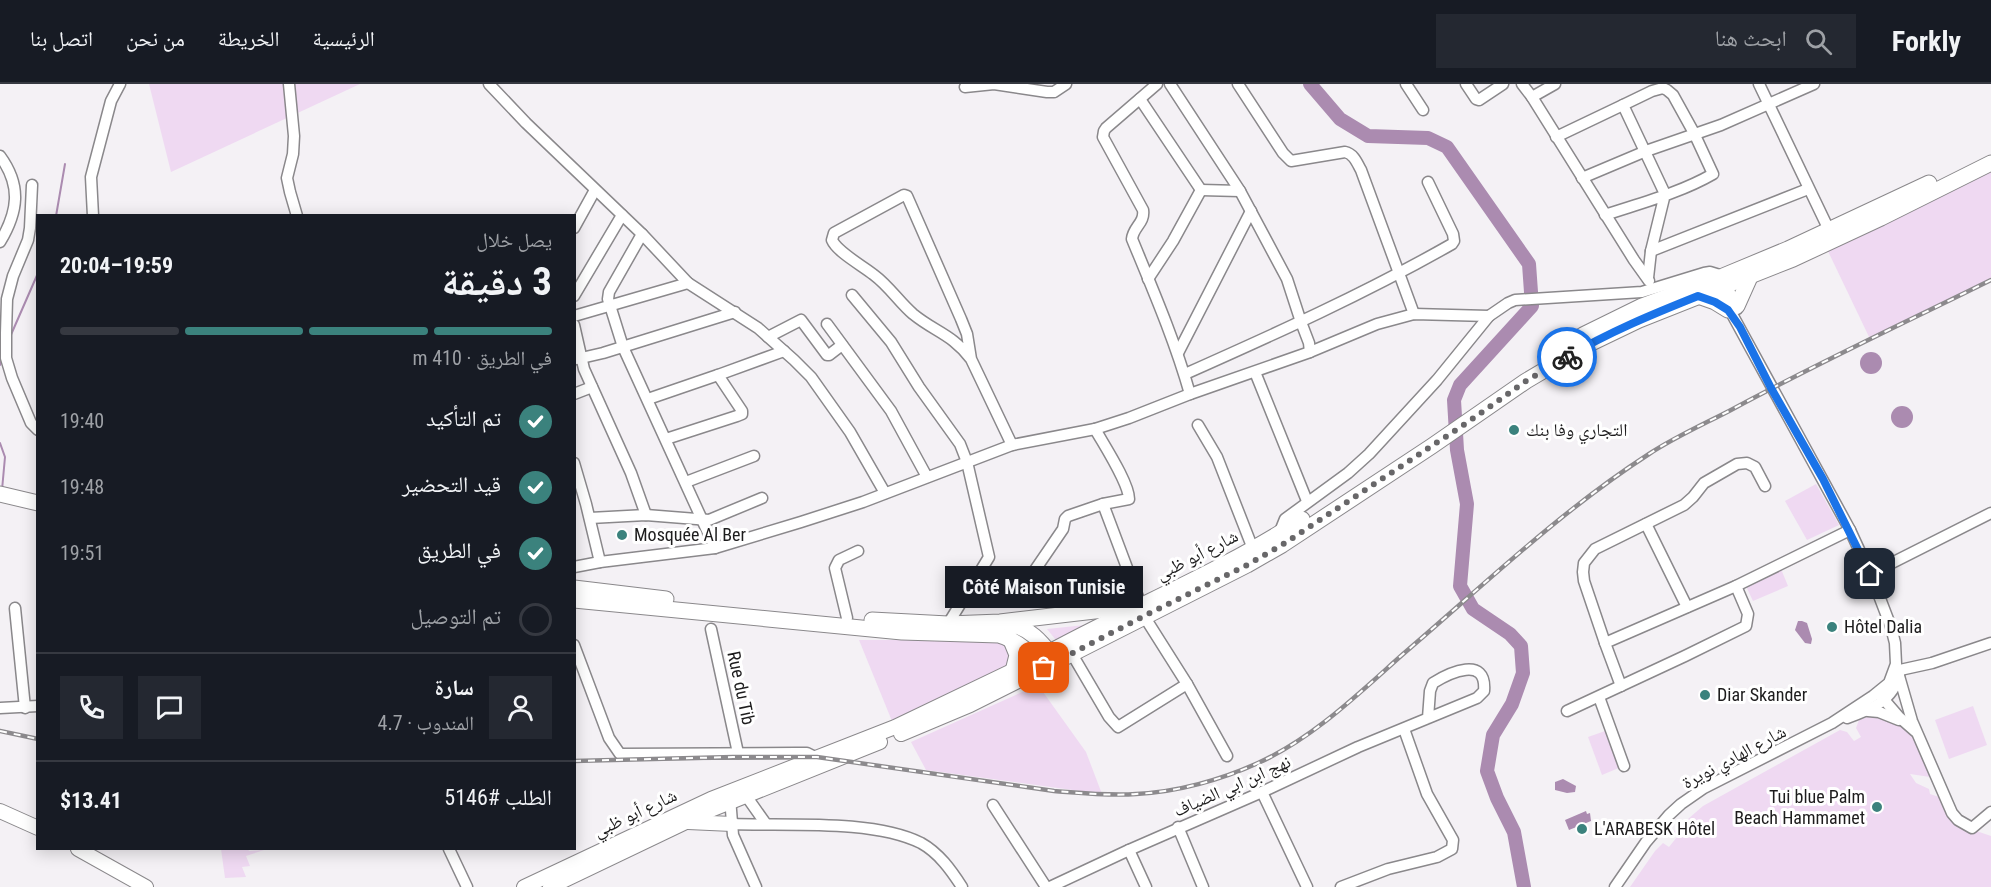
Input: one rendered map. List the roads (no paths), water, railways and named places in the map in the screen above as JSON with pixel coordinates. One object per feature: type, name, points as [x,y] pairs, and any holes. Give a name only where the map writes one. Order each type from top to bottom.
[{"type":"highway","points":[[1461,421],[1521,373],[1582,335],[1642,306],[1719,281],[1991,152]]},
{"type":"highway","points":[[1434,439],[1587,345],[1639,320],[1698,296],[1719,281],[1750,277],[1793,259],[1991,163]]},
{"type":"highway","points":[[1698,296],[1732,308],[1750,277]]},
{"type":"highway","name":"شارع أبو ظبي","points":[[1047,660],[1244,555],[1434,439]]},
{"type":"highway","name":"شارع أبو ظبي","points":[[1047,660],[1072,654],[1141,609],[1247,565],[1282,545],[1434,439]]},
{"type":"highway","points":[[2,490],[36,494]]},
{"type":"highway","points":[[2,490],[36,502]]},
{"type":"highway","points":[[576,588],[846,618],[948,624],[1000,622],[1141,609]]},
{"type":"highway","points":[[576,600],[881,631],[987,633],[1010,638],[1047,660]]},
{"type":"highway","points":[[1000,622],[1032,632],[1047,660]]},
{"type":"highway","points":[[1010,638],[1017,655],[1013,670]]},
{"type":"main road","name":"شارع أبو ظبي","points":[[822,760],[1013,670],[1047,660]]},
{"type":"main road","name":"شارع أبو ظبي","points":[[525,887],[673,816],[938,719],[1047,660]]},
{"type":"main road","name":"شارع أبو ظبي","points":[[549,887],[736,794]]},
{"type":"main road","points":[[0,811],[36,827]]},
{"type":"main road","points":[[683,822],[732,824]]},
{"type":"main road","points":[[80,850],[146,887]]},
{"type":"street","points":[[93,214],[91,177],[111,101],[120,84]]},
{"type":"street","points":[[289,84],[293,146],[287,178],[296,214]]},
{"type":"street","points":[[489,84],[594,190],[642,234],[688,283],[735,312],[768,337],[811,377],[850,432],[885,493]]},
{"type":"street","points":[[965,87],[994,84],[1053,92],[1066,84]]},
{"type":"street","points":[[1157,84],[1102,134],[1143,210],[1143,220],[1132,236],[1178,353],[1190,394]]},
{"type":"street","points":[[1170,84],[1240,191],[1287,279],[1310,352]]},
{"type":"street","points":[[1238,84],[1283,153],[1291,161],[1345,152],[1353,156],[1361,170],[1414,314]]},
{"type":"street","points":[[1406,84],[1423,110]]},
{"type":"street","points":[[1466,84],[1479,100],[1503,84]]},
{"type":"street","points":[[1522,84],[1654,289]]},
{"type":"street","points":[[1532,97],[1555,84]]},
{"type":"street","points":[[1759,84],[1829,230]]},
{"type":"street","points":[[1582,178],[1646,151],[1721,125],[1814,84]]},
{"type":"street","points":[[1556,137],[1663,88],[1673,95],[1713,174],[1700,181],[1605,215]]},
{"type":"street","points":[[1140,99],[1201,190]]},
{"type":"street","points":[[1623,105],[1665,194],[1651,250],[1648,278]]},
{"type":"street","points":[[0,156],[7,165],[13,180],[16,198],[12,221],[0,242]]},
{"type":"street","points":[[1185,374],[1400,274],[1454,241],[1453,234],[1428,182]]},
{"type":"street","points":[[32,185],[28,240],[4,297],[6,358],[17,393],[31,423],[36,428]]},
{"type":"street","points":[[1651,250],[1808,189]]},
{"type":"street","points":[[576,224],[594,190]]},
{"type":"street","points":[[1201,190],[1240,191]]},
{"type":"street","points":[[1148,279],[1173,241],[1201,190]]},
{"type":"street","points":[[971,359],[967,334],[908,197],[904,195],[834,233],[832,240],[838,248],[877,276],[920,320],[954,340],[971,359],[1012,445]]},
{"type":"street","points":[[1178,353],[1251,211]]},
{"type":"street","points":[[576,291],[622,215]]},
{"type":"street","points":[[642,234],[609,292],[608,299],[623,347],[716,548]]},
{"type":"street","points":[[1279,534],[1285,519],[1348,473],[1368,454],[1437,380],[1489,316],[1515,300],[1642,292],[1704,273],[1719,281]]},
{"type":"street","name":"شارع الهادي نويرة","points":[[1719,281],[1771,388],[1850,530],[1899,642],[1902,654],[1900,673],[1885,693],[1868,711],[1832,723]]},
{"type":"street","points":[[576,315],[688,283]]},
{"type":"street","points":[[852,295],[904,360],[919,387],[960,444],[967,462],[989,557],[948,624]]},
{"type":"street","points":[[578,359],[735,312]]},
{"type":"street","points":[[576,567],[716,548],[885,493],[1012,445],[1095,429],[1310,352],[1377,324],[1414,314],[1489,316]]},
{"type":"street","points":[[768,337],[800,320],[826,355],[842,345]]},
{"type":"street","points":[[826,324],[891,411],[927,477]]},
{"type":"street","points":[[576,342],[578,359],[631,473],[646,515]]},
{"type":"street","points":[[648,399],[784,351]]},
{"type":"street","points":[[1255,372],[1307,501]]},
{"type":"street","points":[[666,439],[742,414],[718,375]]},
{"type":"street","points":[[576,393],[592,387]]},
{"type":"street","points":[[1198,424],[1216,457],[1253,549]]},
{"type":"street","points":[[962,600],[982,595],[1020,592],[1063,529],[1068,516],[1103,504],[1128,499],[1130,495],[1095,429]]},
{"type":"street","points":[[686,482],[754,456]]},
{"type":"street","points":[[1621,686],[1584,580],[1582,572],[1588,555],[1603,544],[1684,505],[1704,483],[1737,464],[1747,463],[1755,466],[1765,486]]},
{"type":"street","points":[[576,470],[600,562]]},
{"type":"street","points":[[590,518],[646,515],[712,519],[762,498]]},
{"type":"street","points":[[1103,504],[1141,609],[1187,684],[1227,756]]},
{"type":"street","points":[[1870,574],[1991,513]]},
{"type":"street","points":[[1646,524],[1687,607]]},
{"type":"street","points":[[1605,643],[1736,586],[1850,530]]},
{"type":"street","points":[[846,618],[834,568],[839,560],[858,551]]},
{"type":"street","points":[[1567,711],[1746,626],[1748,614],[1736,586]]},
{"type":"street","points":[[15,608],[25,708]]},
{"type":"street","name":"شارع الهادي نويرة","points":[[1615,887],[1646,842],[1681,804],[1704,788],[1832,723],[1885,693],[1896,664],[1895,643],[1891,627]]},
{"type":"street","name":"Rue du Tib","points":[[711,630],[738,753]]},
{"type":"street","points":[[1906,717],[1900,673],[1991,643]]},
{"type":"street","points":[[1072,654],[1109,717],[1118,727],[1187,684]]},
{"type":"street","points":[[578,664],[609,738],[620,754],[807,753],[822,760]]},
{"type":"street","name":"نهج ابن ابي الضياف","points":[[1048,887],[1358,747],[1404,729],[1482,695],[1485,686],[1481,674],[1468,669],[1433,683],[1430,691],[1428,718]]},
{"type":"street","points":[[1885,693],[1916,731],[1952,813],[1958,820],[1972,828],[1991,812]]},
{"type":"street","points":[[1599,697],[1624,766]]},
{"type":"street","points":[[0,708],[36,706]]},
{"type":"street","points":[[1868,711],[1906,717]]},
{"type":"street","points":[[1341,887],[1388,869],[1437,857],[1452,849],[1453,840],[1427,794],[1404,729]]},
{"type":"street","points":[[1262,792],[1307,887]]},
{"type":"street","points":[[736,794],[732,824],[733,835],[756,887]]},
{"type":"street","points":[[736,794],[766,824]]},
{"type":"street","points":[[993,805],[1048,887]]},
{"type":"street","points":[[732,824],[840,827],[902,836],[922,844],[938,855],[962,887]]},
{"type":"street","points":[[1178,827],[1203,887]]},
{"type":"street","points":[[1129,849],[1146,887]]},
{"type":"street","points":[[449,850],[467,887]]},
{"type":"waterway","points":[[1310,84],[1340,119],[1368,136],[1428,138],[1447,147],[1529,264],[1532,306],[1460,385],[1454,400],[1457,450],[1467,504],[1460,586],[1473,609],[1510,634],[1521,646],[1523,673],[1512,704],[1493,735],[1487,771],[1514,832],[1524,887]]},
{"type":"waterway","points":[[56,214],[65,164]]},
{"type":"waterway","points":[[10,337],[36,278]]},
{"type":"waterway","points":[[0,365],[2,359]]},
{"type":"waterway","points":[[0,443],[5,457],[2,490]]},
{"type":"railway","points":[[576,761],[817,757],[1054,791],[1105,794],[1167,791],[1229,775],[1278,753],[1316,728],[1553,525],[1616,476],[1649,454],[1795,376],[1991,280]]},
{"type":"railway","points":[[0,731],[36,739]]},
{"type":"place","name":"التجاري وفا بنك","points":[[1514,430]]},
{"type":"place","name":"Mosquée Al Ber","points":[[622,535]]},
{"type":"place","name":"Hôtel Dalia","points":[[1832,627]]},
{"type":"place","name":"Côté Maison Tunisie","points":[[1044,668]]},
{"type":"place","name":"Diar Skander","points":[[1705,695]]},
{"type":"place","name":"Tui blue Palm Beach Hammamet","points":[[1877,807]]},
{"type":"place","name":"L'ARABESK Hôtel","points":[[1582,829]]}]
